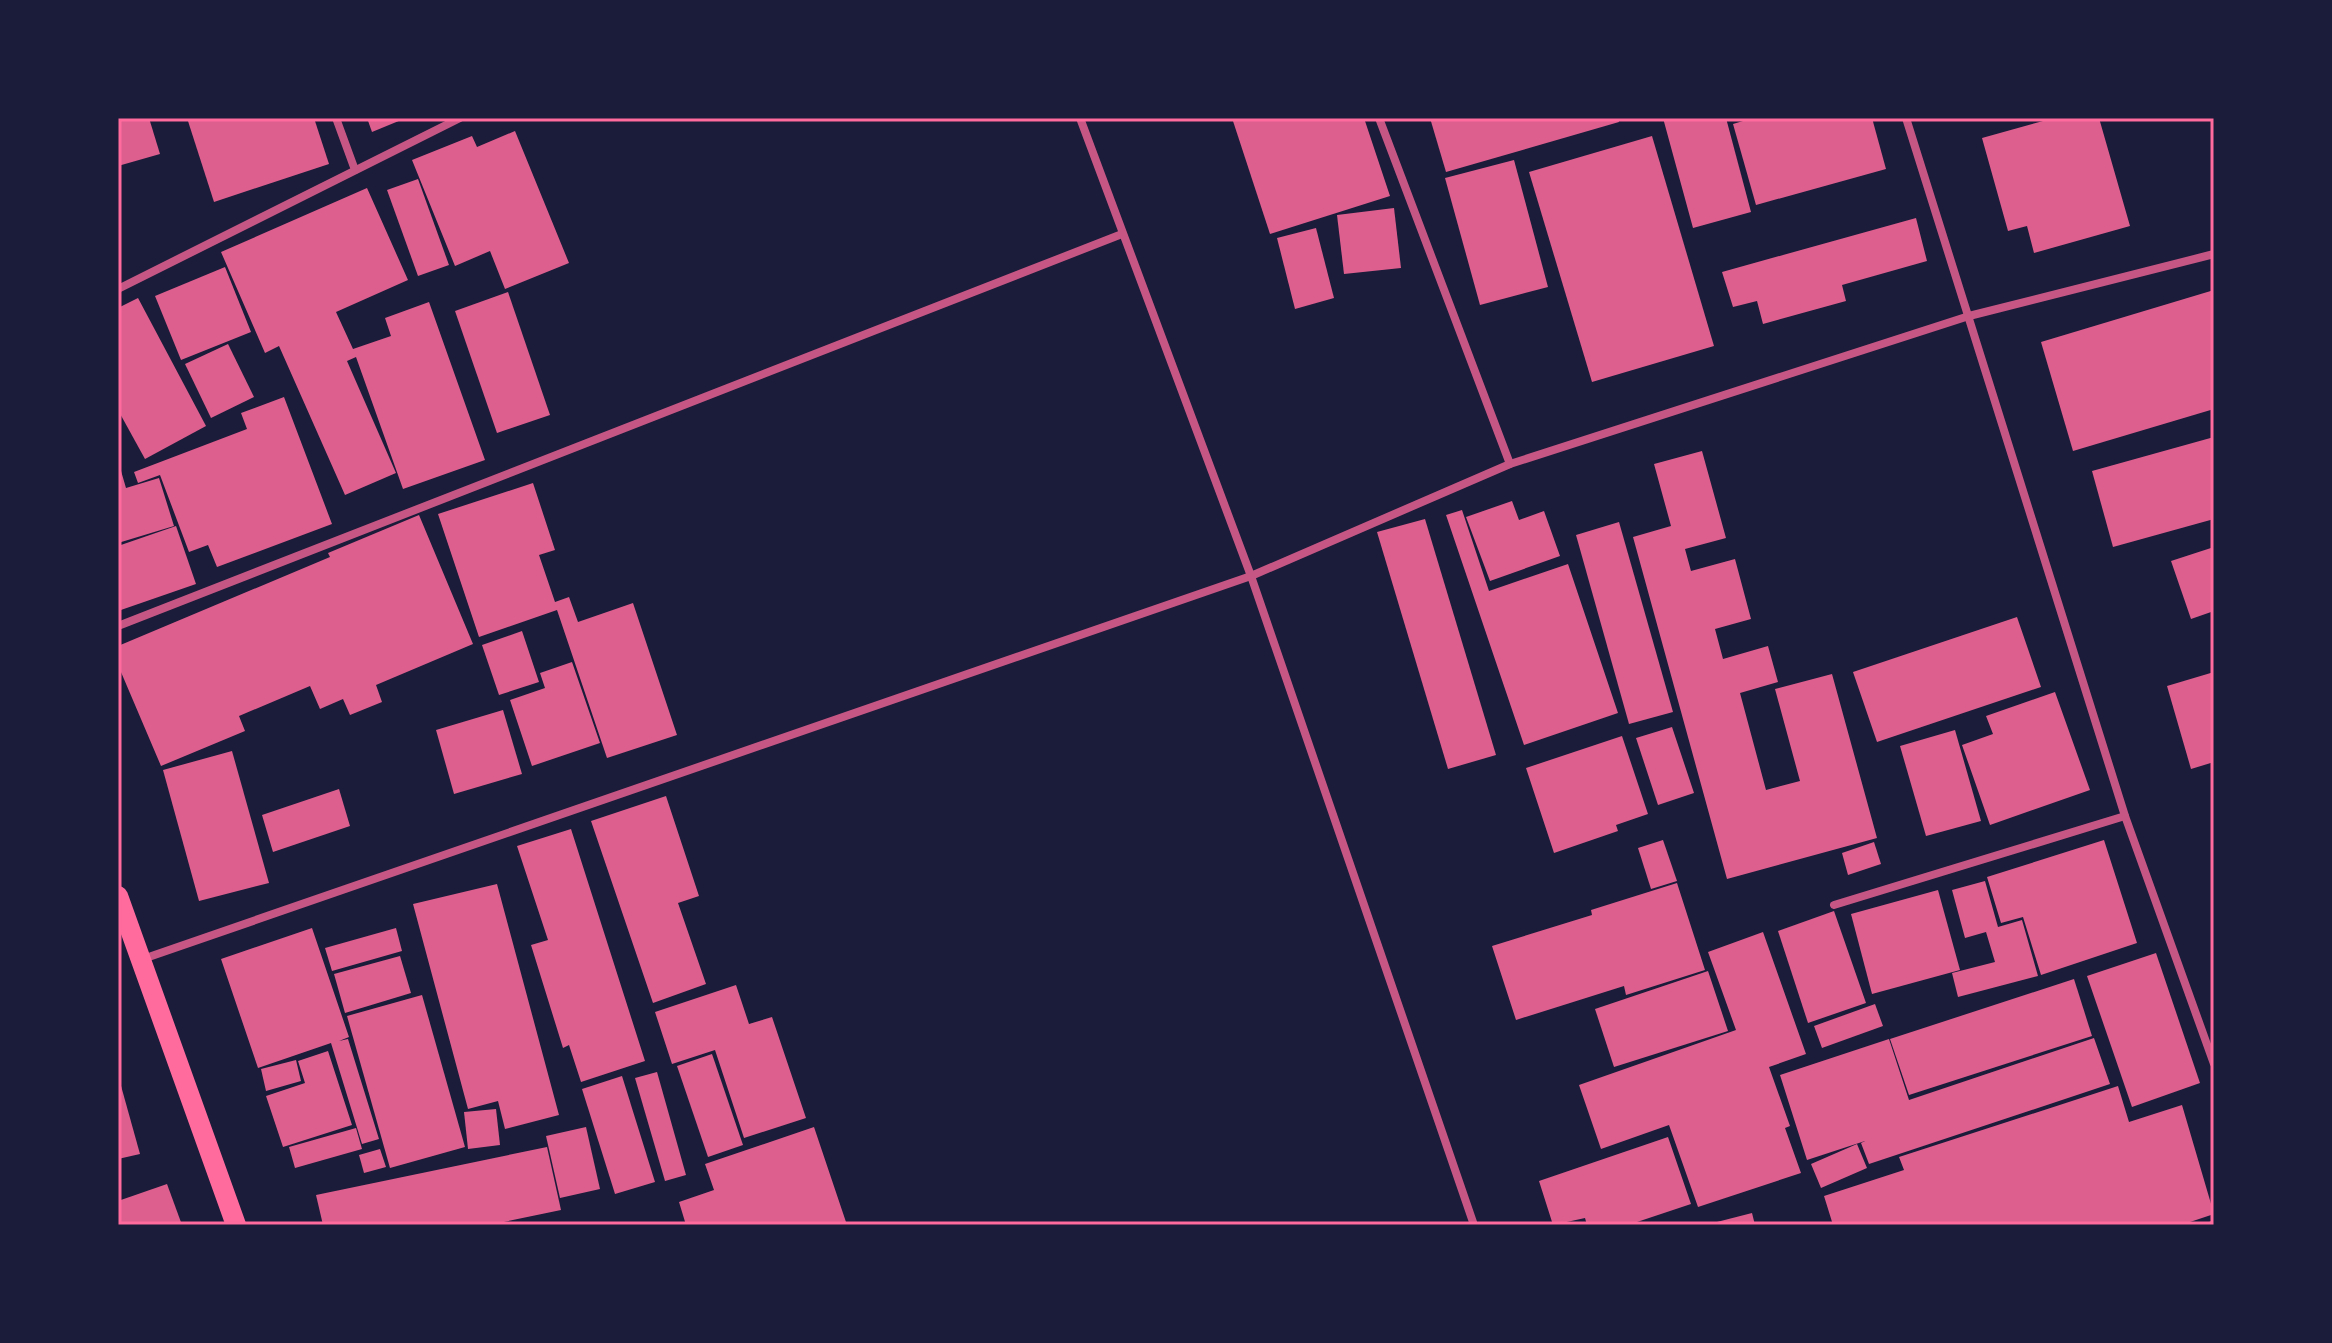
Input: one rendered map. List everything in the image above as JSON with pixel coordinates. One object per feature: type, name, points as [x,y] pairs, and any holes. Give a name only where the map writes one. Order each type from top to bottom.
[{"type":"main road","points":[[118,896],[236,1225]]},
{"type":"street","points":[[336,118],[355,170]]},
{"type":"street","points":[[118,289],[460,118]]},
{"type":"street","points":[[1080,118],[1251,576],[1474,1225]]},
{"type":"street","points":[[1379,118],[1510,464]]},
{"type":"street","points":[[1906,118],[2125,816],[2214,1064]]},
{"type":"street","points":[[118,626],[1122,234]]},
{"type":"street","points":[[140,960],[1251,576],[1510,464],[1969,316],[2214,254]]},
{"type":"street","points":[[1834,905],[2125,816]]},
{"type":"building","points":[[118,118],[149,118],[160,154],[118,166]]},
{"type":"building","points":[[187,118],[314,118],[329,164],[214,202]]},
{"type":"building","points":[[367,118],[406,118],[372,132]]},
{"type":"building","points":[[1232,118],[1364,118],[1390,196],[1270,234]]},
{"type":"building","points":[[1430,118],[1618,118],[1619,122],[1446,172]]},
{"type":"building","points":[[1663,118],[1726,118],[1751,212],[1693,228]]},
{"type":"building","points":[[1753,118],[1872,118],[1886,169],[1756,205],[1733,124]]},
{"type":"building","points":[[2054,118],[2099,118],[2130,226],[2034,253],[2027,226],[2008,231],[1982,138]]},
{"type":"building","points":[[515,131],[569,263],[505,289],[490,251],[455,266],[412,160],[472,136],[477,147]]},
{"type":"building","points":[[1652,136],[1714,346],[1592,382],[1529,172]]},
{"type":"building","points":[[1514,160],[1548,287],[1480,305],[1445,178]]},
{"type":"building","points":[[418,179],[449,265],[418,276],[387,190]]},
{"type":"building","points":[[367,188],[408,280],[336,312],[353,349],[391,336],[385,318],[429,302],[485,460],[403,489],[356,357],[347,361],[396,473],[345,495],[279,346],[265,353],[221,252]]},
{"type":"building","points":[[1394,208],[1401,268],[1344,274],[1337,215]]},
{"type":"building","points":[[1916,218],[1927,261],[1842,285],[1846,301],[1763,324],[1757,301],[1733,307],[1722,272]]},
{"type":"building","points":[[1316,228],[1334,298],[1295,309],[1277,238]]},
{"type":"building","points":[[225,267],[251,332],[181,360],[155,296]]},
{"type":"building","points":[[2214,290],[2214,409],[2073,451],[2041,342]]},
{"type":"building","points":[[508,292],[550,415],[497,433],[455,311]]},
{"type":"building","points":[[138,298],[206,426],[145,459],[118,410],[118,308]]},
{"type":"building","points":[[228,344],[254,397],[211,418],[185,364]]},
{"type":"building","points":[[284,397],[332,524],[217,567],[208,545],[189,552],[160,475],[138,483],[134,472],[247,429],[241,413]]},
{"type":"building","points":[[2214,437],[2214,519],[2113,547],[2092,471]]},
{"type":"building","points":[[1702,451],[1726,538],[1685,549],[1691,571],[1735,559],[1751,619],[1715,629],[1723,659],[1768,646],[1778,682],[1740,693],[1766,790],[1800,781],[1775,689],[1832,674],[1877,838],[1727,879],[1633,537],[1671,526],[1654,464]]},
{"type":"building","points":[[119,464],[126,488],[159,478],[174,526],[118,543]]},
{"type":"building","points":[[533,483],[555,550],[539,555],[555,602],[569,597],[578,622],[633,603],[677,735],[607,758],[557,610],[479,637],[438,514]]},
{"type":"building","points":[[1512,501],[1519,520],[1544,511],[1560,556],[1490,581],[1466,517]]},
{"type":"building","points":[[1462,510],[1489,591],[1568,564],[1618,713],[1524,745],[1446,515]]},
{"type":"building","points":[[419,515],[473,644],[376,685],[382,702],[350,715],[343,699],[320,709],[310,686],[239,716],[245,731],[161,766],[118,665],[118,646],[330,557],[328,553]]},
{"type":"building","points":[[1425,519],[1496,755],[1448,769],[1377,532]]},
{"type":"building","points":[[1619,522],[1673,712],[1629,724],[1576,535]]},
{"type":"building","points":[[176,526],[196,584],[118,611],[118,546]]},
{"type":"building","points":[[2214,547],[2214,611],[2191,619],[2171,561]]},
{"type":"building","points":[[2017,617],[2041,687],[1877,742],[1853,672]]},
{"type":"building","points":[[522,631],[539,682],[499,695],[482,645]]},
{"type":"building","points":[[572,662],[600,743],[532,766],[510,700],[545,688],[540,673]]},
{"type":"building","points":[[2214,672],[2214,762],[2191,769],[2167,686]]},
{"type":"building","points":[[2055,692],[2090,790],[1990,825],[1962,745],[1993,734],[1986,716]]},
{"type":"building","points":[[503,710],[522,774],[454,794],[436,730]]},
{"type":"building","points":[[1672,727],[1694,793],[1658,805],[1636,738]]},
{"type":"building","points":[[1955,730],[1981,821],[1926,836],[1900,746]]},
{"type":"building","points":[[1622,736],[1648,814],[1616,825],[1618,831],[1554,853],[1526,768]]},
{"type":"building","points":[[232,751],[269,883],[199,901],[163,770]]},
{"type":"building","points":[[339,789],[350,826],[273,852],[262,815]]},
{"type":"building","points":[[666,796],[699,896],[678,903],[706,984],[653,1003],[591,821]]},
{"type":"building","points":[[571,829],[645,1061],[581,1082],[569,1045],[563,1048],[531,945],[548,940],[517,846]]},
{"type":"building","points":[[1663,840],[1677,881],[1651,889],[1638,848]]},
{"type":"building","points":[[2104,840],[2137,943],[2041,975],[2023,917],[2001,923],[1987,877]]},
{"type":"building","points":[[1874,842],[1881,864],[1848,875],[1842,853]]},
{"type":"building","points":[[1985,881],[1998,927],[2022,920],[2038,976],[1958,997],[1952,973],[1995,962],[1986,932],[1965,938],[1952,890]]},
{"type":"building","points":[[1677,883],[1705,970],[1626,995],[1624,986],[1516,1020],[1492,946],[1592,915],[1591,910]]},
{"type":"building","points":[[497,884],[559,1115],[505,1129],[498,1101],[468,1109],[413,904]]},
{"type":"building","points":[[1938,890],[1960,970],[1872,994],[1851,914]]},
{"type":"building","points":[[1834,911],[1866,1003],[1808,1023],[1778,931]]},
{"type":"building","points":[[312,928],[349,1037],[339,1041],[348,1039],[379,1139],[362,1144],[331,1043],[258,1068],[221,959]]},
{"type":"building","points":[[396,928],[402,951],[332,971],[325,948]]},
{"type":"building","points":[[1763,932],[1806,1054],[1769,1067],[1790,1126],[1785,1128],[1801,1173],[1698,1207],[1669,1125],[1601,1149],[1579,1085],[1736,1030],[1708,952]]},
{"type":"building","points":[[2156,953],[2200,1083],[2132,1107],[2087,976]]},
{"type":"building","points":[[400,956],[411,993],[345,1013],[334,974]]},
{"type":"building","points":[[1708,971],[1728,1031],[1614,1067],[1595,1009]]},
{"type":"building","points":[[2074,979],[2092,1036],[1909,1095],[1890,1039]]},
{"type":"building","points":[[736,985],[749,1024],[772,1017],[806,1118],[744,1138],[715,1050],[672,1064],[655,1012]]},
{"type":"building","points":[[422,995],[465,1147],[390,1168],[347,1016]]},
{"type":"building","points":[[1875,1004],[1883,1026],[1822,1048],[1814,1026]]},
{"type":"building","points":[[2094,1038],[2110,1084],[1869,1164],[1861,1143],[1865,1141],[1807,1160],[1780,1075],[1889,1039],[1909,1100]]},
{"type":"building","points":[[328,1051],[352,1125],[283,1147],[266,1096],[305,1083],[298,1061]]},
{"type":"building","points":[[712,1054],[743,1145],[708,1157],[677,1066]]},
{"type":"building","points":[[296,1060],[301,1081],[266,1091],[261,1069]]},
{"type":"building","points":[[657,1072],[686,1175],[665,1181],[635,1078]]},
{"type":"building","points":[[118,1075],[140,1154],[118,1159]]},
{"type":"building","points":[[622,1076],[655,1182],[615,1194],[582,1089]]},
{"type":"building","points":[[2118,1086],[2129,1122],[2182,1105],[2214,1214],[2181,1225],[1833,1225],[1824,1196],[1904,1170],[1899,1157]]},
{"type":"building","points":[[496,1109],[500,1145],[468,1149],[464,1112]]},
{"type":"building","points":[[586,1127],[600,1189],[560,1198],[546,1136]]},
{"type":"building","points":[[814,1127],[847,1225],[686,1225],[679,1202],[714,1190],[705,1164]]},
{"type":"building","points":[[356,1128],[362,1149],[295,1168],[289,1147]]},
{"type":"building","points":[[1668,1137],[1691,1204],[1628,1225],[1587,1225],[1585,1218],[1553,1225],[1539,1181]]},
{"type":"building","points":[[1857,1144],[1867,1168],[1821,1188],[1811,1164]]},
{"type":"building","points":[[547,1147],[561,1210],[489,1225],[323,1225],[316,1195]]},
{"type":"building","points":[[380,1149],[386,1167],[364,1173],[359,1155]]},
{"type":"building","points":[[167,1184],[182,1225],[118,1225],[118,1201]]},
{"type":"building","points":[[1752,1213],[1755,1225],[1709,1225],[1709,1224]]}]
